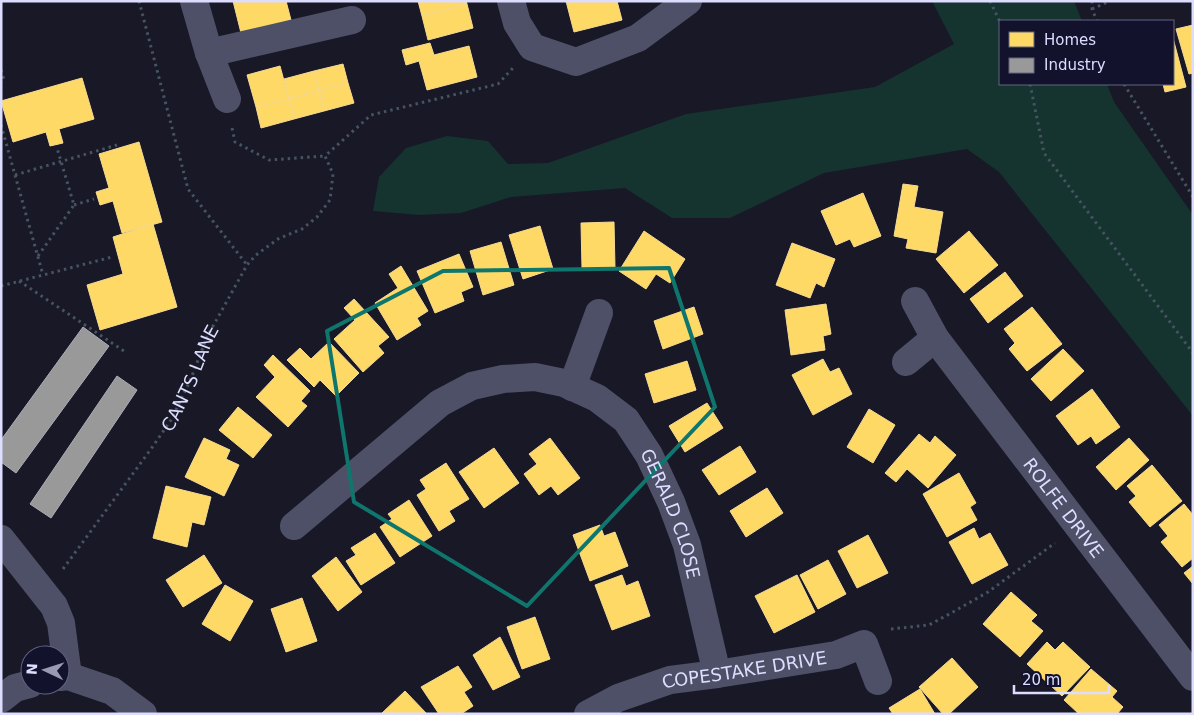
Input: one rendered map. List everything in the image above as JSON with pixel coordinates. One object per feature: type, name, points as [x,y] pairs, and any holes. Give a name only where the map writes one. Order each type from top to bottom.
[{"type":"street","points":[[194,1],[209,53],[227,99]]},
{"type":"street","points":[[511,1],[517,23],[532,47],[576,62],[638,38],[688,1]]},
{"type":"street","points":[[209,53],[352,20]]},
{"type":"street","name":"ROLFE DRIVE","points":[[915,301],[935,338],[1193,677]]},
{"type":"street","points":[[572,387],[599,312]]},
{"type":"street","points":[[906,362],[935,338]]},
{"type":"street","name":"GERALD CLOSE","points":[[294,526],[440,403],[472,386],[503,378],[535,377],[564,383],[596,398],[626,420],[648,455],[671,502],[687,545],[717,674]]},
{"type":"street","points":[[1,539],[54,606],[61,623],[62,645]]},
{"type":"street","points":[[864,644],[878,681]]},
{"type":"street","name":"COPESTAKE DRIVE","points":[[588,714],[618,698],[670,680],[836,654],[864,644]]},
{"type":"street","points":[[70,678],[112,691],[142,714]]},
{"type":"street","points":[[1,699],[15,688],[20,687]]},
{"type":"path","points":[[139,1],[188,189],[247,265]]},
{"type":"path","points":[[990,1],[999,20]]},
{"type":"path","points":[[1092,1],[1092,9],[1097,20]]},
{"type":"path","points":[[1092,9],[1110,1]]},
{"type":"path","points":[[227,99],[235,142],[269,160],[325,156],[371,115],[498,84],[532,47]]},
{"type":"path","points":[[1,70],[4,80],[1,82]]},
{"type":"path","points":[[1030,85],[1044,153],[1193,354]]},
{"type":"path","points":[[1125,85],[1193,197]]},
{"type":"path","points":[[1,125],[43,275]]},
{"type":"path","points":[[15,175],[118,145]]},
{"type":"path","points":[[57,148],[74,205]]},
{"type":"path","name":"CANTS LANE","points":[[44,594],[171,420],[190,381],[207,337],[247,265],[256,255],[278,239],[302,229],[317,217],[330,200],[333,174],[325,156]]},
{"type":"path","points":[[38,257],[74,205],[94,199]]},
{"type":"path","points":[[1,286],[112,257]]},
{"type":"path","points":[[19,281],[124,351]]},
{"type":"path","points":[[864,644],[890,629],[929,625],[953,612],[988,592],[1078,526]]},
{"type":"highlighted area","points":[[669,268],[715,407],[527,606],[354,502],[327,331],[443,271]]},
{"type":"green space","points":[[932,1],[1074,1],[1082,20],[999,20],[999,85],[1107,85],[1114,102],[1193,215],[1193,416],[999,172],[967,149],[824,173],[730,218],[672,218],[625,188],[511,197],[461,213],[419,215],[373,211],[379,177],[406,148],[447,136],[488,141],[508,164],[548,163],[686,114],[875,87],[954,44]]},
{"type":"building: Homes","points":[[233,1],[286,1],[291,20],[241,33]]},
{"type":"building: Homes","points":[[418,1],[466,1],[467,4],[422,16]]},
{"type":"building: Homes","points":[[566,1],[617,1],[622,20],[574,32]]},
{"type":"building: Homes","points":[[467,4],[473,28],[428,40],[422,16]]},
{"type":"building: Homes","points":[[1193,25],[1193,73],[1189,74],[1176,29]]},
{"type":"building: Homes","points":[[1174,42],[1186,87],[1165,92],[1163,85],[1174,85]]},
{"type":"building: Homes","points":[[430,43],[434,55],[469,46],[477,77],[427,90],[419,61],[406,65],[402,50]]},
{"type":"building: Homes","points":[[343,64],[348,83],[319,91],[314,71]]},
{"type":"building: Homes","points":[[280,66],[289,99],[256,107],[247,75]]},
{"type":"building: Homes","points":[[314,71],[319,91],[289,99],[284,79]]},
{"type":"building: Homes","points":[[82,78],[94,119],[59,129],[63,143],[50,146],[46,132],[13,142],[1,101]]},
{"type":"building: Homes","points":[[348,83],[354,103],[324,111],[319,91]]},
{"type":"building: Homes","points":[[319,91],[324,111],[294,119],[289,99]]},
{"type":"building: Homes","points":[[289,99],[294,119],[261,128],[256,107]]},
{"type":"building: Homes","points":[[139,142],[162,222],[122,233],[113,201],[100,205],[96,192],[109,188],[99,154]]},
{"type":"building: Homes","points":[[903,184],[918,186],[914,207],[943,212],[936,253],[906,248],[908,239],[894,236]]},
{"type":"building: Homes","points":[[863,193],[881,236],[854,247],[850,239],[836,245],[821,211]]},
{"type":"building: Homes","points":[[614,222],[615,268],[582,268],[581,223]]},
{"type":"building: Homes","points":[[153,224],[177,307],[100,330],[87,285],[123,274],[113,237]]},
{"type":"building: Homes","points":[[540,226],[553,269],[523,279],[509,235]]},
{"type":"building: Homes","points":[[644,231],[685,259],[670,283],[656,274],[646,289],[619,271]]},
{"type":"building: Homes","points":[[969,231],[998,265],[964,293],[936,259]]},
{"type":"building: Homes","points":[[501,242],[514,285],[483,295],[470,251]]},
{"type":"building: Homes","points":[[792,243],[835,259],[824,287],[816,283],[810,298],[776,285]]},
{"type":"building: Homes","points":[[459,254],[473,287],[461,292],[464,301],[435,313],[417,271]]},
{"type":"building: Homes","points":[[401,266],[428,311],[417,318],[421,325],[397,340],[375,303],[398,288],[389,274]]},
{"type":"building: Homes","points":[[1005,272],[1023,296],[988,323],[970,299]]},
{"type":"building: Homes","points":[[354,299],[389,337],[378,346],[384,353],[363,372],[334,339],[355,320],[344,308]]},
{"type":"building: Homes","points":[[826,304],[831,334],[823,336],[825,350],[791,355],[785,310]]},
{"type":"building: Homes","points":[[694,307],[703,334],[663,349],[654,321]]},
{"type":"building: Homes","points":[[1032,307],[1062,344],[1027,371],[1009,349],[1015,343],[1004,329]]},
{"type":"building: Homes","points":[[329,342],[359,373],[336,396],[320,380],[314,387],[287,360],[300,348],[311,359]]},
{"type":"building: Homes","points":[[1063,349],[1084,371],[1051,401],[1031,379]]},
{"type":"building: Homes","points":[[273,355],[310,391],[301,401],[307,406],[288,427],[256,397],[275,377],[264,365]]},
{"type":"building: Homes","points":[[823,359],[830,372],[839,368],[852,394],[813,415],[792,375]]},
{"type":"building: Homes","points":[[687,361],[696,390],[654,403],[645,374]]},
{"type":"building: Homes","points":[[1092,389],[1120,427],[1096,444],[1091,436],[1078,445],[1056,416]]},
{"type":"building: Homes","points":[[707,403],[723,428],[685,452],[669,426]]},
{"type":"building: Homes","points":[[238,407],[272,435],[253,458],[219,430]]},
{"type":"building: Homes","points":[[869,409],[895,425],[873,463],[847,447]]},
{"type":"building: Homes","points":[[919,434],[930,443],[935,436],[956,455],[928,488],[907,469],[896,482],[885,473]]},
{"type":"building: Homes","points":[[204,438],[230,450],[226,459],[239,465],[224,496],[185,477]]},
{"type":"building: Homes","points":[[550,438],[580,478],[558,495],[551,486],[539,495],[524,474],[537,464],[529,454]]},
{"type":"building: Homes","points":[[1129,438],[1149,460],[1116,490],[1096,467]]},
{"type":"building: Homes","points":[[740,446],[756,472],[719,495],[702,470]]},
{"type":"building: Homes","points":[[494,448],[519,483],[484,508],[459,472]]},
{"type":"building: Homes","points":[[446,463],[469,499],[449,511],[455,521],[439,531],[417,495],[426,489],[420,480]]},
{"type":"building: Homes","points":[[1152,465],[1182,501],[1150,527],[1129,502],[1136,496],[1127,486]]},
{"type":"building: Homes","points":[[959,473],[976,503],[970,507],[977,520],[947,537],[923,494]]},
{"type":"building: Homes","points":[[166,486],[211,497],[204,525],[192,522],[187,547],[153,538]]},
{"type":"building: Homes","points":[[767,488],[783,513],[746,537],[730,511]]},
{"type":"building: Homes","points":[[409,500],[432,536],[400,557],[380,527],[392,519],[388,514]]},
{"type":"building: Homes","points":[[1184,504],[1193,515],[1193,558],[1182,567],[1161,542],[1168,536],[1159,525]]},
{"type":"building: Homes","points":[[600,525],[604,536],[615,532],[628,566],[590,581],[573,535]]},
{"type":"building: Homes","points":[[974,528],[979,539],[990,533],[1008,565],[972,584],[949,542]]},
{"type":"building: Homes","points":[[375,533],[395,563],[361,585],[346,561],[356,555],[351,548]]},
{"type":"building: Homes","points":[[868,535],[888,573],[857,588],[838,551]]},
{"type":"building: Homes","points":[[204,555],[222,583],[183,607],[166,580]]},
{"type":"building: Homes","points":[[336,557],[362,592],[338,611],[312,576]]},
{"type":"building: Homes","points":[[828,560],[846,594],[818,609],[800,575]]},
{"type":"building: Homes","points":[[1193,566],[1193,584],[1184,573]]},
{"type":"building: Homes","points":[[622,575],[626,586],[638,581],[650,616],[612,630],[595,585]]},
{"type":"building: Homes","points":[[797,575],[815,612],[774,633],[755,596]]},
{"type":"building: Homes","points":[[225,585],[253,601],[230,641],[202,624]]},
{"type":"building: Homes","points":[[1011,592],[1037,615],[1031,621],[1043,631],[1020,657],[983,624]]},
{"type":"building: Homes","points":[[302,598],[317,641],[286,652],[271,609]]},
{"type":"building: Homes","points":[[535,617],[550,659],[522,669],[507,627]]},
{"type":"building: Homes","points":[[500,637],[520,677],[493,690],[473,655]]},
{"type":"building: Homes","points":[[1047,642],[1055,650],[1063,642],[1090,667],[1062,696],[1027,664]]},
{"type":"building: Homes","points":[[952,658],[978,687],[949,714],[943,714],[919,687]]},
{"type":"building: Homes","points":[[458,666],[472,687],[464,692],[473,706],[461,714],[439,714],[421,687]]},
{"type":"building: Homes","points":[[1091,669],[1117,691],[1112,697],[1123,707],[1117,714],[1079,714],[1064,700]]},
{"type":"building: Homes","points":[[920,689],[935,714],[893,714],[889,708]]},
{"type":"building: Homes","points":[[405,691],[427,714],[381,714]]},
{"type":"building: Industry","points":[[83,327],[109,346],[16,473],[1,462],[1,440]]},
{"type":"building: Industry","points":[[117,376],[137,390],[51,518],[30,504]]}]
